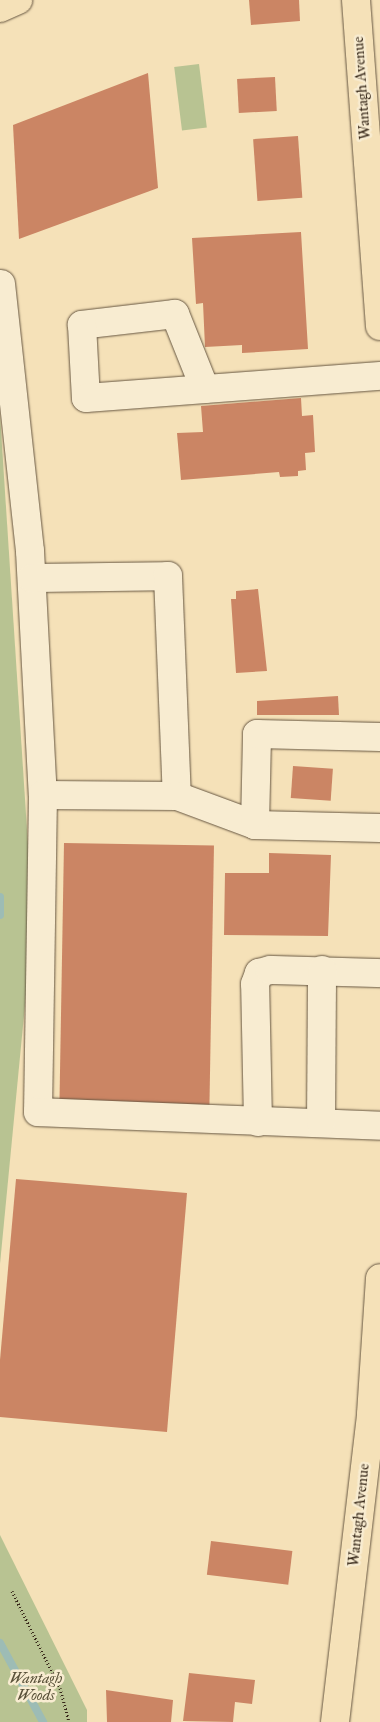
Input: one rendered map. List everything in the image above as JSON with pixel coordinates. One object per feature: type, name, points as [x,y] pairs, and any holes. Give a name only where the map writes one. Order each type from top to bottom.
[{"type":"main road","points":[[0,8],[18,0]]},
{"type":"main road","name":"Wantagh Avenue","points":[[356,0],[380,326]]},
{"type":"main road","name":"Wantagh Avenue","points":[[335,1722],[375,1413],[380,1278]]},
{"type":"lane","points":[[1,284],[32,578],[43,795],[38,1112],[380,1126]]},
{"type":"lane","points":[[206,389],[175,314],[82,325],[86,398],[380,376]]},
{"type":"lane","points":[[32,578],[168,576],[177,796]]},
{"type":"lane","points":[[255,825],[257,734],[380,737]]},
{"type":"lane","points":[[43,795],[177,796],[255,825],[380,828]]},
{"type":"lane","points":[[258,1122],[254,984],[259,973],[270,970],[380,973]]},
{"type":"lane","points":[[321,1124],[322,970]]},
{"type":"path","points":[[12,1591],[60,1688],[69,1722]]},
{"type":"green space","points":[[199,64],[207,128],[182,131],[174,67]]},
{"type":"green space","points":[[0,415],[33,922],[0,1264]]},
{"type":"green space","name":"Wantagh Woods","points":[[0,1535],[87,1710],[87,1722],[0,1722]]},
{"type":"building","points":[[249,0],[299,0],[300,21],[251,25]]},
{"type":"building","points":[[148,73],[158,188],[19,239],[13,125]]},
{"type":"building","points":[[275,77],[277,111],[239,113],[237,79]]},
{"type":"building","points":[[298,136],[302,198],[257,201],[253,139]]},
{"type":"building","points":[[301,232],[308,349],[242,353],[242,345],[205,347],[203,303],[196,304],[192,238]]},
{"type":"building","points":[[301,398],[302,416],[313,415],[315,452],[305,453],[306,470],[298,471],[298,476],[280,477],[279,472],[181,480],[177,433],[203,432],[201,406]]},
{"type":"building","points":[[258,589],[267,671],[236,673],[231,599],[236,599],[236,591]]},
{"type":"building","points":[[338,696],[339,715],[257,715],[257,701]]},
{"type":"building","points":[[293,766],[333,769],[331,801],[291,798]]},
{"type":"building","points":[[64,843],[214,846],[209,1108],[59,1105]]},
{"type":"building","points":[[269,853],[331,855],[328,936],[224,935],[225,873],[269,873]]},
{"type":"building","points":[[16,1179],[187,1193],[167,1432],[0,1417],[0,1360]]},
{"type":"building","points":[[211,1541],[292,1551],[288,1585],[207,1575]]},
{"type":"building","points":[[189,1673],[255,1680],[252,1704],[235,1702],[233,1722],[183,1721]]},
{"type":"building","points":[[106,1690],[173,1700],[171,1722],[107,1722]]},
{"type":"waterway","points":[[0,897],[0,915]]},
{"type":"waterway","points":[[0,1643],[43,1722]]}]
